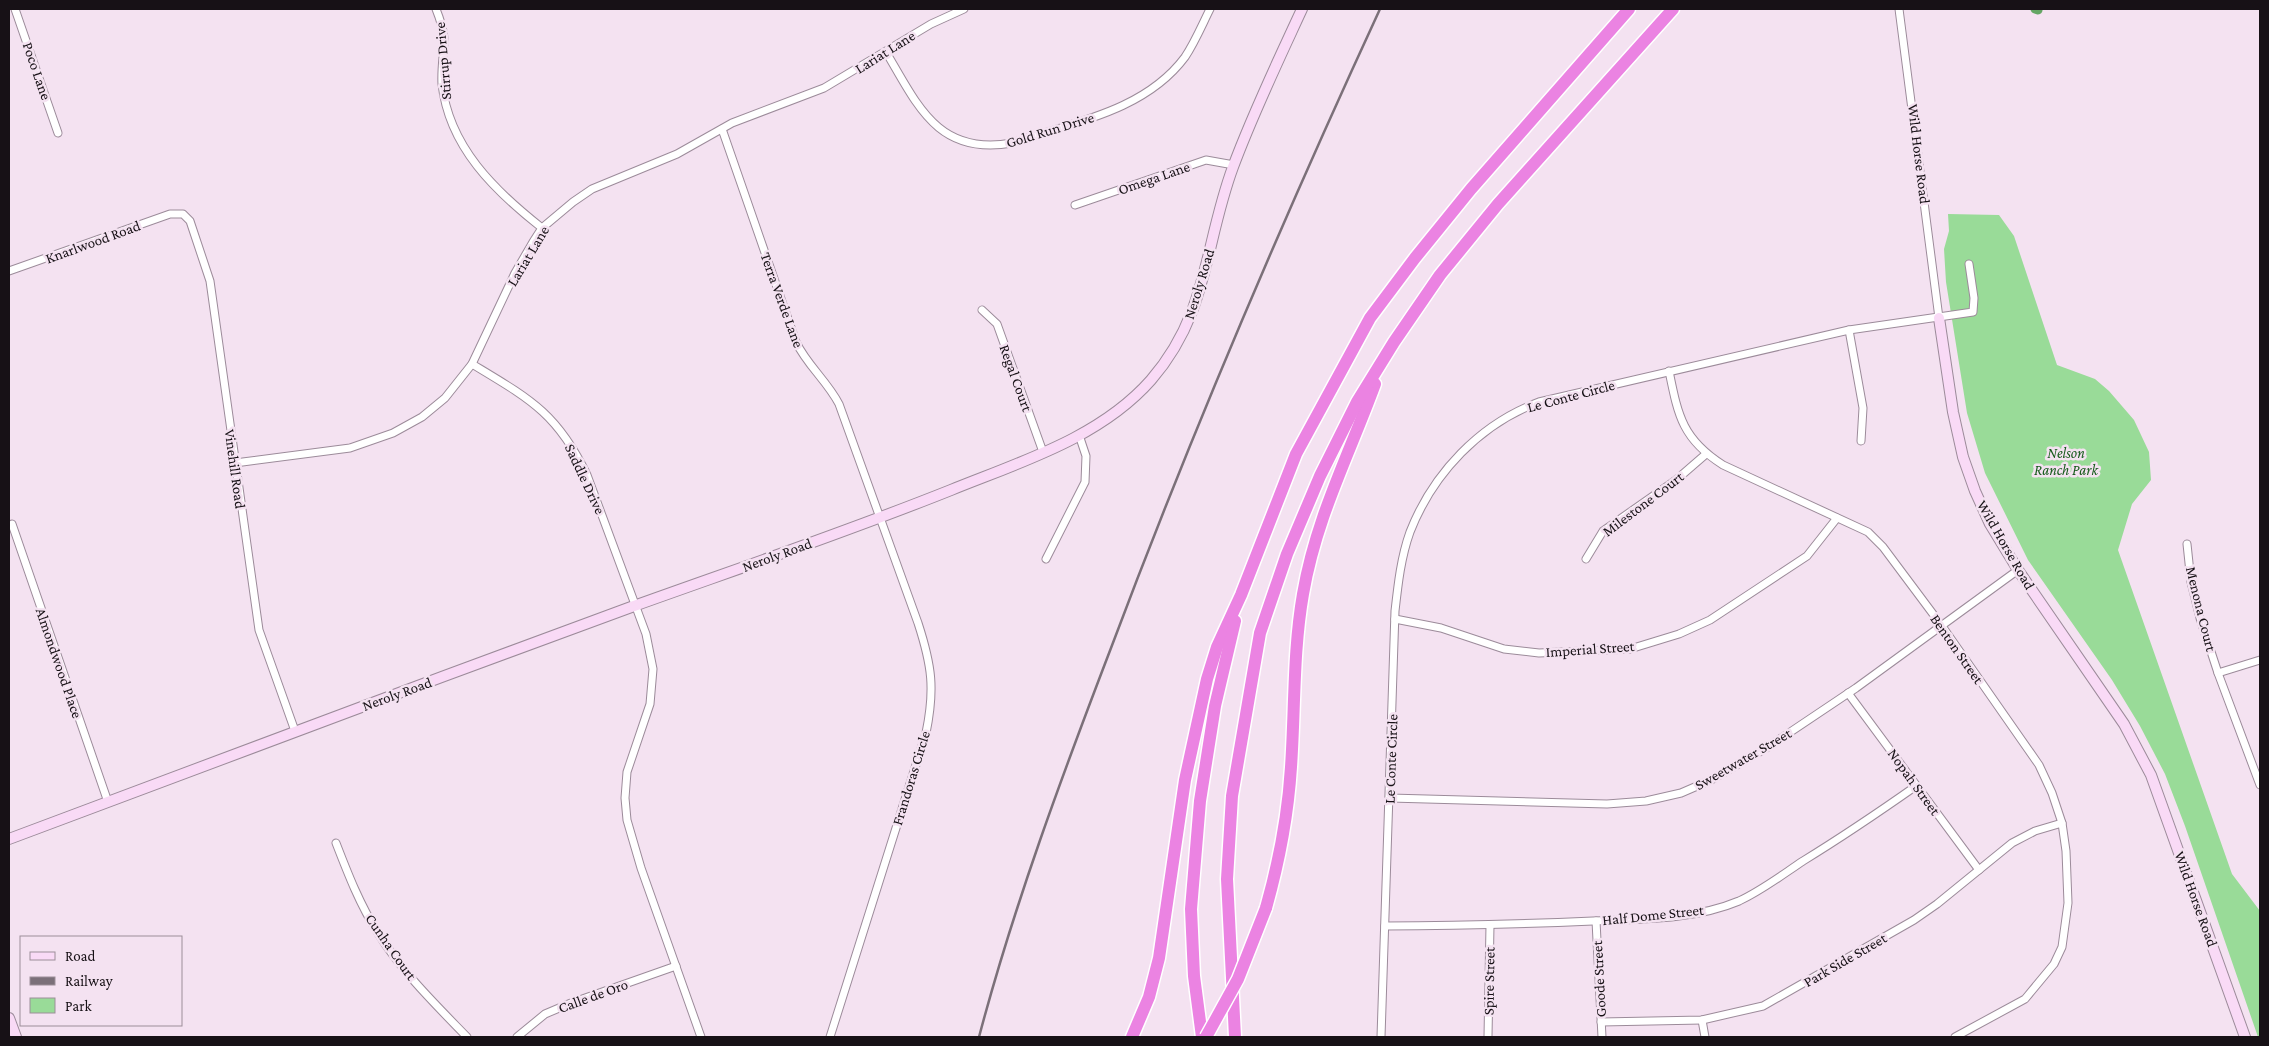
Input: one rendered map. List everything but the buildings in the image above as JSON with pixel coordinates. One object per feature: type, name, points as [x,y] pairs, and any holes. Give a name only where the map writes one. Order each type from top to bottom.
[{"type":"highway","points":[[1132,1037],[1149,997],[1159,958],[1185,780],[1198,712],[1217,647],[1241,595],[1296,454],[1370,318],[1415,258],[1471,189],[1629,9]]},
{"type":"highway","points":[[1235,1037],[1227,879],[1232,796],[1260,633],[1287,554],[1320,476],[1357,402],[1440,275],[1498,204],[1673,9]]},
{"type":"highway","points":[[1206,1037],[1238,979],[1266,908],[1280,853],[1287,810],[1297,644],[1307,570],[1328,499],[1357,432],[1386,356]]},
{"type":"highway","points":[[1202,1037],[1194,976],[1190,909],[1199,811],[1215,706],[1241,595]]},
{"type":"street","name":"Poco Lane","points":[[15,9],[58,133]]},
{"type":"street","name":"Stirrup Drive","points":[[436,9],[442,25],[444,39],[442,84],[447,110],[456,132],[479,170],[496,188],[542,228]]},
{"type":"street","name":"Lariat Lane","points":[[235,463],[350,448],[393,433],[422,417],[445,398],[472,364],[515,273],[542,228],[572,202],[592,189],[678,154],[722,129],[824,88],[936,21],[964,9]]},
{"type":"street","name":"Gold Run Drive","points":[[886,52],[922,110],[935,126],[950,136],[967,143],[982,146],[998,146],[1114,109],[1148,92],[1172,72],[1185,56],[1210,9]]},
{"type":"street","name":"Neroly Road","points":[[9,839],[295,731],[879,518],[1043,452],[1094,427],[1133,398],[1154,376],[1178,341],[1199,294],[1218,216],[1234,165],[1302,9]]},
{"type":"street","name":"Wild Horse Road","points":[[1900,9],[1946,372],[1963,457],[1990,524],[2018,570],[2124,724],[2151,774],[2245,1037]]},
{"type":"street","name":"Terra Verde Lane","points":[[722,129],[796,342],[802,355],[828,386],[839,404],[879,518]]},
{"type":"street","name":"Omega Lane","points":[[1075,205],[1206,160],[1234,165]]},
{"type":"street","name":"Knarlwood Road","points":[[9,271],[176,212]]},
{"type":"street","name":"Vinehill Road","points":[[176,212],[183,214],[190,221],[210,281],[259,630],[295,731]]},
{"type":"street","name":"Le Conte Circle","points":[[1381,1037],[1395,619],[1400,570],[1410,533],[1422,506],[1441,477],[1460,453],[1502,420],[1539,402],[1849,330],[1973,312],[1974,298],[1969,264]]},
{"type":"street","name":"Regal Court","points":[[982,310],[996,324],[1043,452]]},
{"type":"street","points":[[1849,330],[1863,408],[1861,441]]},
{"type":"street","name":"Saddle Drive","points":[[472,364],[534,403],[551,418],[575,450],[587,476],[636,606]]},
{"type":"street","name":"Benton Street","points":[[1669,371],[1678,412],[1683,425],[1706,454],[1723,465],[1868,532],[1883,547],[1942,626],[2043,772],[2062,823],[2066,852],[2068,903],[2062,947],[2054,964],[2025,999],[1955,1037]]},
{"type":"street","points":[[1046,559],[1085,482],[1086,456],[1078,435]]},
{"type":"street","name":"Milestone Court","points":[[1586,558],[1603,532],[1676,480],[1706,454]]},
{"type":"street","name":"Frandoras Circle","points":[[830,1037],[926,733],[932,697],[927,653],[879,518]]},
{"type":"street","name":"Imperial Street","points":[[1395,619],[1441,628],[1504,649],[1539,653],[1630,649],[1679,634],[1710,620],[1807,556],[1837,518]]},
{"type":"street","name":"Almondwood Place","points":[[12,524],[108,802]]},
{"type":"street","name":"Menona Court","points":[[2187,544],[2191,582],[2200,618],[2218,673],[2260,786]]},
{"type":"street","name":"Sweetwater Street","points":[[1390,798],[1607,804],[1646,801],[1681,793],[1711,780],[1768,747],[1848,693],[2018,570]]},
{"type":"street","points":[[636,606],[648,640],[653,669],[650,704],[627,772],[625,798],[627,820],[641,868],[701,1037]]},
{"type":"street","points":[[2218,673],[2260,660]]},
{"type":"street","name":"Nopah Street","points":[[1848,693],[1979,870]]},
{"type":"street","name":"Half Dome Street","points":[[1385,926],[1596,921],[1683,916],[1714,909],[1739,900],[1764,887],[1916,786]]},
{"type":"street","name":"Park Side Street","points":[[1601,1022],[1702,1020],[1763,1006],[1782,997],[1914,920],[2023,836],[2062,823]]},
{"type":"street","name":"Cunha Court","points":[[336,843],[362,904],[383,940],[414,981],[467,1037]]},
{"type":"street","name":"Goode Street","points":[[1596,921],[1602,1037]]},
{"type":"street","name":"Spire Street","points":[[1488,1037],[1490,925]]},
{"type":"street","name":"Calle de Oro","points":[[517,1037],[546,1014],[571,1003],[676,966]]},
{"type":"street","points":[[9,1018],[16,1037]]},
{"type":"street","points":[[1702,1020],[1706,1037]]},
{"type":"green space","name":"Nelson Ranch Park","points":[[1948,214],[1999,215],[2014,236],[2057,365],[2095,379],[2109,391],[2134,420],[2149,452],[2151,480],[2132,504],[2118,550],[2232,874],[2260,911],[2260,1037],[2258,1037],[2185,826],[2165,774],[2140,726],[2112,680],[2028,560],[1985,473],[1967,413],[1946,282],[1944,249],[1949,231]]},
{"type":"railway","points":[[979,1037],[1023,890],[1075,744],[1142,567],[1240,326],[1308,167],[1380,9]]}]
